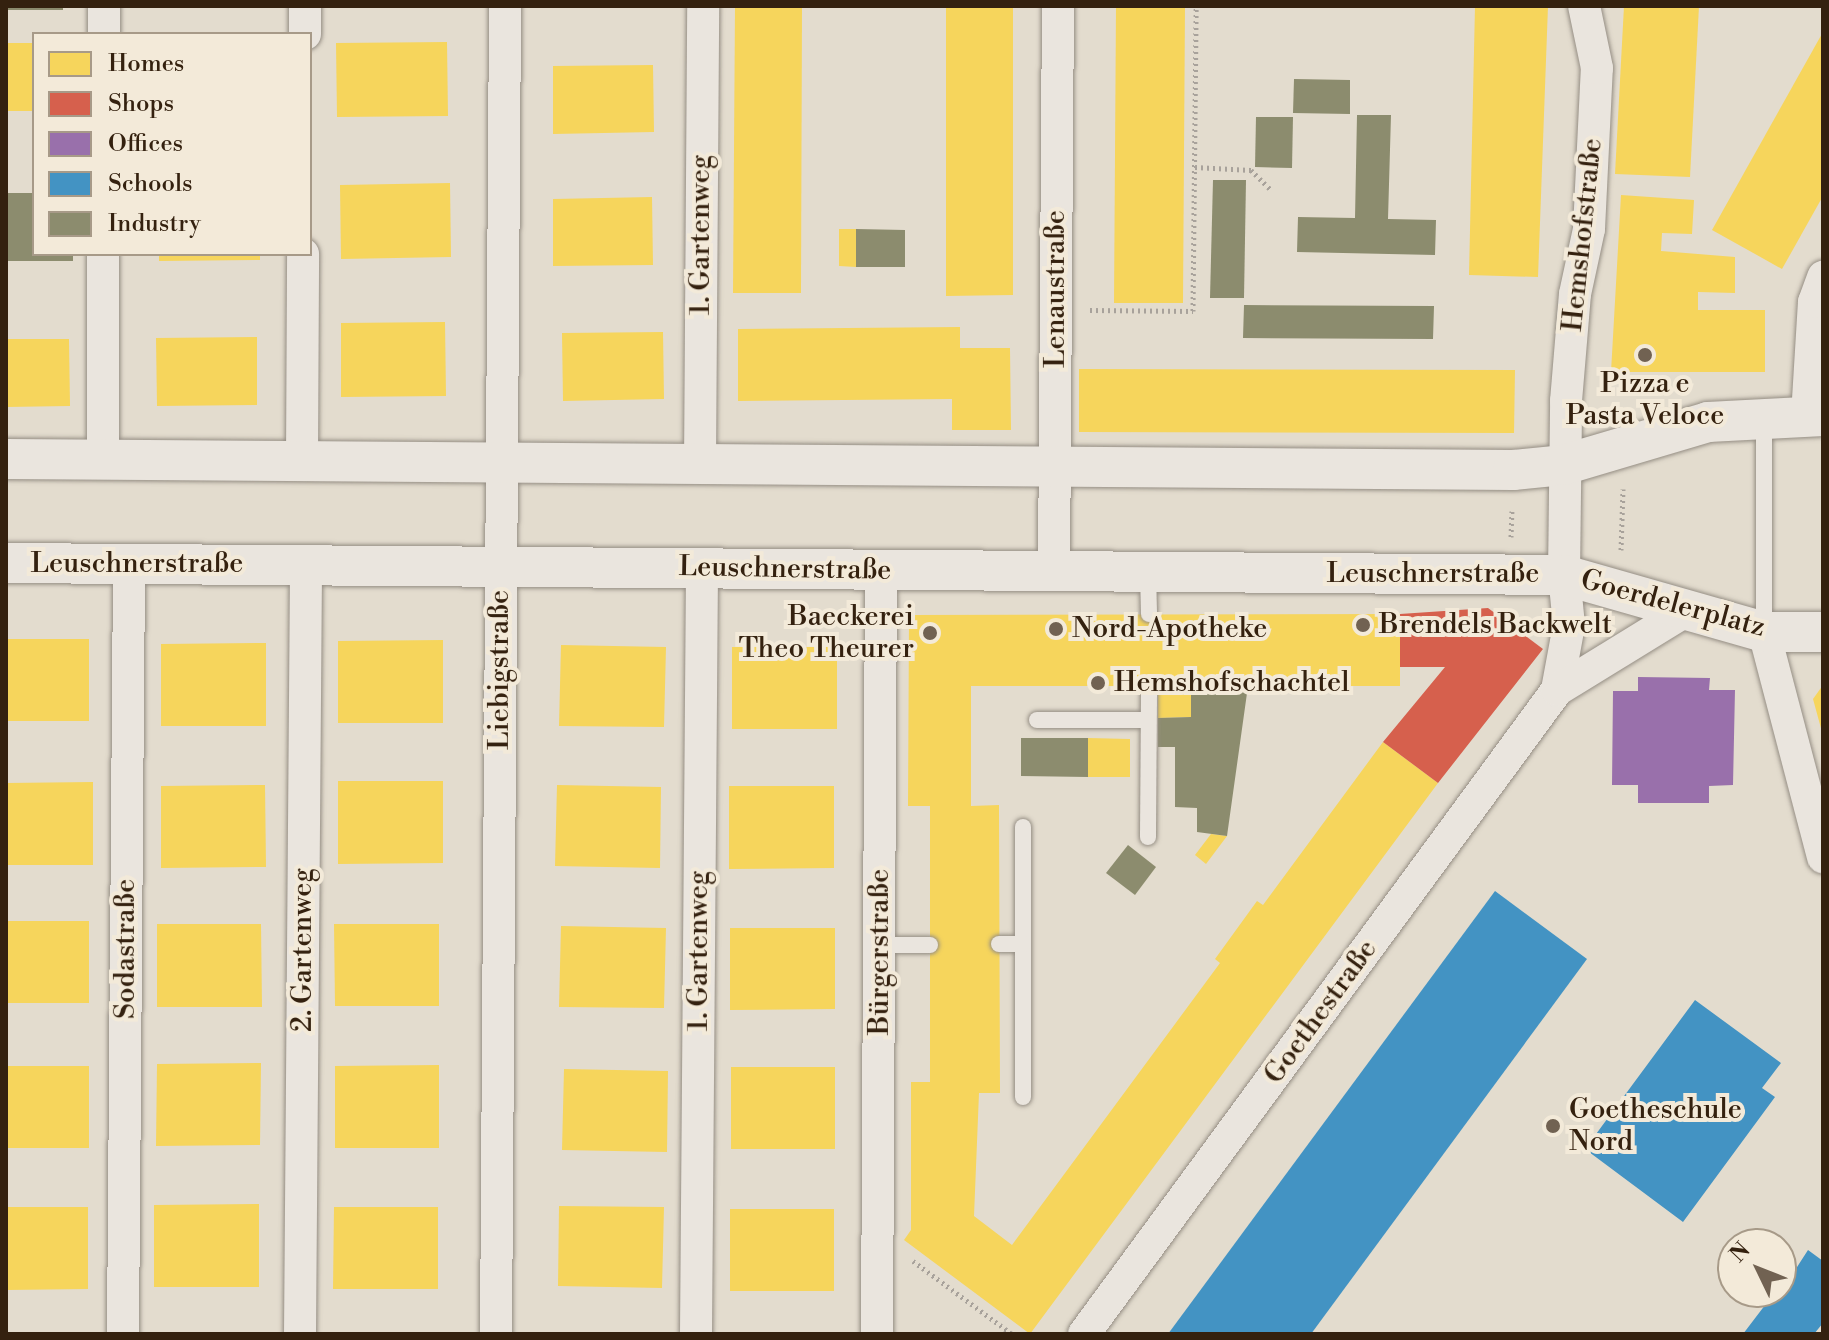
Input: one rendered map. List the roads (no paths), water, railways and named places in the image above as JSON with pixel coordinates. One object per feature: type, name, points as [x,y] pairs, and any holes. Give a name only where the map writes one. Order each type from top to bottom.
[{"type":"street","points":[[104,6],[104,32]]},
{"type":"street","points":[[305,6],[305,32]]},
{"type":"street","name":"Liebigstraße","points":[[496,1334],[505,6]]},
{"type":"street","name":"1. Gartenweg","points":[[700,465],[703,6]]},
{"type":"street","name":"Lenaustraße","points":[[1054,572],[1058,6]]},
{"type":"street","name":"Hemshofstraße","points":[[1563,465],[1575,294],[1589,229],[1596,83],[1584,6]]},
{"type":"street","points":[[103,256],[103,460]]},
{"type":"street","points":[[302,461],[303,256]]},
{"type":"street","points":[[6,459],[1513,470],[1563,465],[1708,422],[1815,416],[1814,302],[1823,277]]},
{"type":"street","name":"Goerdelerplatz","points":[[1563,465],[1564,575],[1624,595],[1764,632],[1823,632]]},
{"type":"street","name":"Leuschnerstraße","points":[[6,563],[1564,575]]},
{"type":"street","name":"Sodastraße","points":[[123,1334],[129,564]]},
{"type":"street","name":"2. Gartenweg","points":[[300,1334],[306,565]]},
{"type":"street","name":"1. Gartenweg","points":[[696,1334],[702,568]]},
{"type":"street","name":"Bürgerstraße","points":[[877,1334],[881,570]]},
{"type":"street","name":"Goethestraße","points":[[1557,690],[1569,625],[1564,575]]},
{"type":"street","name":"Goethestraße","points":[[1084,1334],[1557,690],[1684,612]]},
{"type":"street","points":[[1764,632],[1823,857]]},
{"type":"lane","points":[[1764,418],[1764,632]]},
{"type":"lane","points":[[1148,572],[1149,614]]},
{"type":"lane","points":[[1148,837],[1149,687]]},
{"type":"lane","points":[[1037,720],[1148,720]]},
{"type":"lane","points":[[1023,827],[1023,1097]]},
{"type":"lane","points":[[999,944],[1023,944]]},
{"type":"lane","points":[[879,945],[930,945]]},
{"type":"place","name":"Pizza e Pasta Veloce","points":[[1645,355]]},
{"type":"place","name":"Brendels Backwelt","points":[[1363,625]]},
{"type":"place","name":"Nord-Apotheke","points":[[1056,629]]},
{"type":"place","name":"Baeckerei Theo Theurer","points":[[930,633]]},
{"type":"place","name":"Hemshofschachtel","points":[[1098,683]]},
{"type":"place","name":"Goetheschule Nord","points":[[1553,1126]]}]
